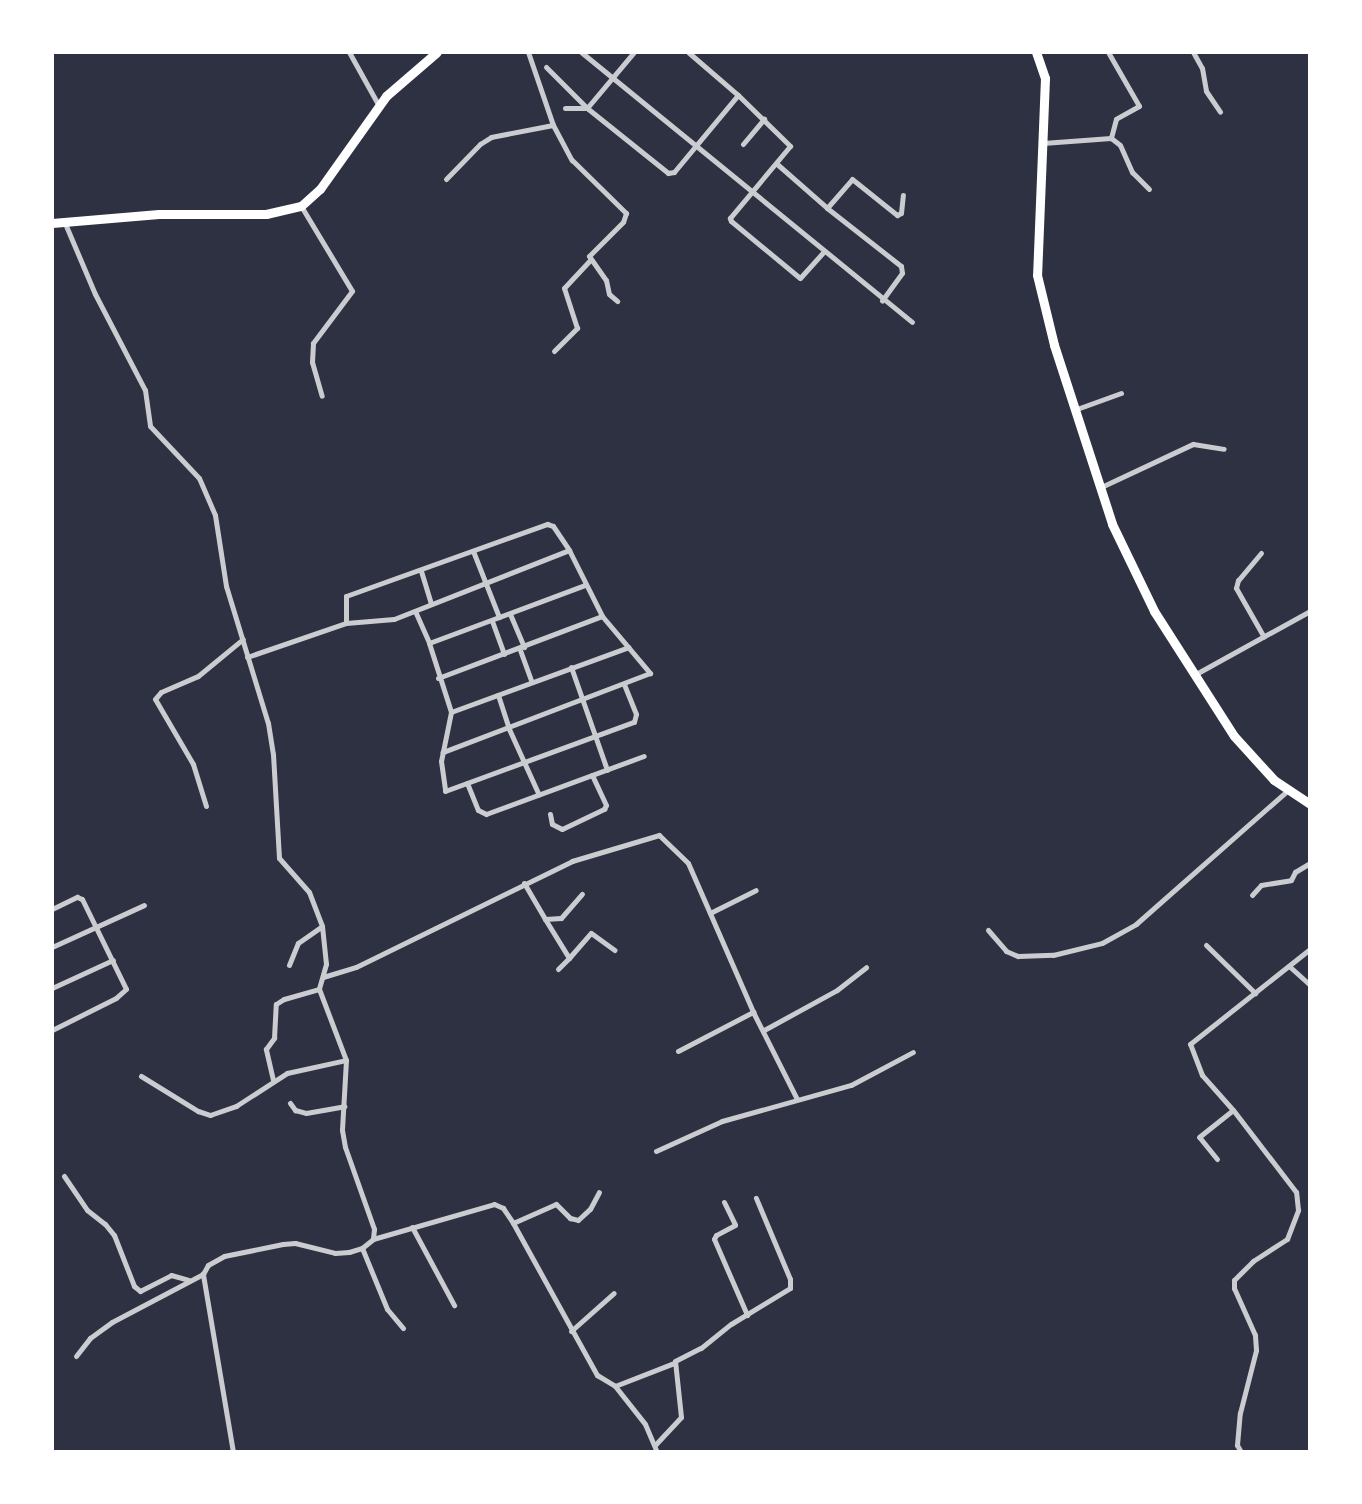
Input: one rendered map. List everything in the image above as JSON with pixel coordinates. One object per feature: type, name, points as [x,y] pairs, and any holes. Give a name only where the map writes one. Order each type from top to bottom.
[{"type":"main road","points":[[52,223],[159,214],[266,214],[301,206],[320,189],[379,106],[399,83],[437,52]]},
{"type":"main road","points":[[1036,52],[1045,78],[1038,275],[1054,345],[1099,488],[1122,550],[1154,611],[1234,736],[1287,790],[1310,804]]},
{"type":"street","points":[[349,52],[379,106]]},
{"type":"street","points":[[528,52],[553,125],[576,165],[626,212],[623,222],[591,251],[590,260],[564,288],[577,328],[554,351]]},
{"type":"street","points":[[581,52],[912,322]]},
{"type":"street","points":[[587,108],[634,52]]},
{"type":"street","points":[[688,52],[764,118],[790,146],[730,220],[800,278],[804,277],[824,251]]},
{"type":"street","points":[[1108,52],[1139,106],[1118,117],[1111,138]]},
{"type":"street","points":[[1193,52],[1202,68],[1206,91],[1220,112]]},
{"type":"street","points":[[546,67],[587,108],[668,173],[674,172],[738,95]]},
{"type":"street","points":[[565,108],[587,108]]},
{"type":"street","points":[[743,144],[764,118]]},
{"type":"street","points":[[446,179],[480,144],[491,137],[553,125]]},
{"type":"street","points":[[1043,144],[1111,138],[1120,145],[1132,172],[1149,189]]},
{"type":"street","points":[[777,164],[827,208],[901,266],[902,273],[883,300]]},
{"type":"street","points":[[827,208],[852,179],[897,215],[901,213],[903,195]]},
{"type":"street","points":[[301,206],[352,291],[313,343],[313,362],[322,396]]},
{"type":"street","points":[[64,221],[94,295],[145,390],[150,426],[189,464],[210,500],[226,586],[274,754],[279,858],[309,892],[322,926],[326,964],[318,989],[346,1060],[345,1147],[374,1229],[373,1239]]},
{"type":"street","points":[[590,260],[606,280],[609,294],[617,301]]},
{"type":"street","points":[[1074,410],[1121,393]]},
{"type":"street","points":[[1099,488],[1193,444],[1224,449]]},
{"type":"street","points":[[343,624],[346,596],[550,524],[569,550],[602,617],[650,673],[443,752]]},
{"type":"street","points":[[247,657],[343,624],[385,621],[569,550]]},
{"type":"street","points":[[473,551],[499,617]]},
{"type":"street","points":[[1261,553],[1238,580],[1236,588],[1264,636]]},
{"type":"street","points":[[421,571],[431,604]]},
{"type":"street","points":[[429,643],[585,585]]},
{"type":"street","points":[[415,611],[429,643],[451,712],[443,752],[442,789],[448,791],[636,720],[624,685]]},
{"type":"street","points":[[1194,675],[1310,611]]},
{"type":"street","points":[[510,614],[531,681]]},
{"type":"street","points":[[438,678],[602,617]]},
{"type":"street","points":[[492,621],[504,654]]},
{"type":"street","points":[[206,806],[192,764],[155,699],[161,692],[198,676],[243,639]]},
{"type":"street","points":[[451,712],[629,647]]},
{"type":"street","points":[[571,667],[607,770]]},
{"type":"street","points":[[498,695],[509,729],[539,795]]},
{"type":"street","points":[[467,783],[478,810],[486,814],[644,756]]},
{"type":"street","points":[[550,814],[552,824],[562,830],[604,809],[606,805],[592,775]]},
{"type":"street","points":[[988,930],[1006,951],[1018,956],[1053,955],[1102,943],[1136,924],[1287,790]]},
{"type":"street","points":[[323,977],[356,967],[572,861],[659,835],[688,863],[753,1012],[797,1099]]},
{"type":"street","points":[[1252,895],[1261,885],[1291,880],[1294,872],[1310,863]]},
{"type":"street","points":[[524,883],[569,958]]},
{"type":"street","points":[[710,913],[757,890]]},
{"type":"street","points":[[545,919],[561,918],[582,894]]},
{"type":"street","points":[[52,909],[77,897],[82,899],[126,985],[125,992],[52,1030]]},
{"type":"street","points":[[52,947],[144,905]]},
{"type":"street","points":[[289,965],[293,948],[322,926]]},
{"type":"street","points":[[558,969],[591,933],[614,950]]},
{"type":"street","points":[[1206,945],[1255,993]]},
{"type":"street","points":[[1241,1451],[1237,1446],[1240,1413],[1256,1350],[1255,1335],[1234,1288],[1234,1280],[1253,1261],[1287,1239],[1298,1210],[1296,1192],[1233,1110],[1202,1075],[1190,1044],[1310,949]]},
{"type":"street","points":[[52,988],[113,960]]},
{"type":"street","points":[[1289,966],[1310,985]]},
{"type":"street","points":[[764,1030],[837,990],[866,967]]},
{"type":"street","points":[[273,1080],[265,1049],[274,1038],[276,1004],[318,989]]},
{"type":"street","points":[[678,1051],[753,1012]]},
{"type":"street","points":[[656,1151],[722,1121],[797,1099],[821,1096],[851,1085],[913,1052]]},
{"type":"street","points":[[141,1076],[198,1111],[210,1115],[236,1106],[273,1080],[288,1073],[346,1060]]},
{"type":"street","points":[[290,1103],[295,1111],[306,1114],[344,1106]]},
{"type":"street","points":[[1217,1159],[1199,1137],[1233,1110]]},
{"type":"street","points":[[64,1176],[87,1210],[106,1224],[114,1235],[134,1286],[140,1290],[171,1275],[188,1280]]},
{"type":"street","points":[[513,1223],[556,1204],[570,1218],[578,1220],[590,1209],[599,1192]]},
{"type":"street","points":[[615,1386],[674,1363],[789,1290],[791,1285],[756,1198]]},
{"type":"street","points":[[724,1202],[735,1225],[716,1235],[714,1239],[747,1315]]},
{"type":"street","points":[[76,1356],[90,1338],[112,1322],[203,1274],[215,1259],[295,1243],[335,1253],[362,1248],[373,1239],[494,1204],[503,1208],[513,1223],[597,1375],[615,1386],[645,1424],[656,1448],[681,1418],[674,1363]]},
{"type":"street","points":[[412,1227],[454,1305]]},
{"type":"street","points":[[362,1248],[387,1310],[403,1328]]},
{"type":"street","points":[[203,1274],[231,1451]]},
{"type":"street","points":[[571,1331],[614,1293]]}]
